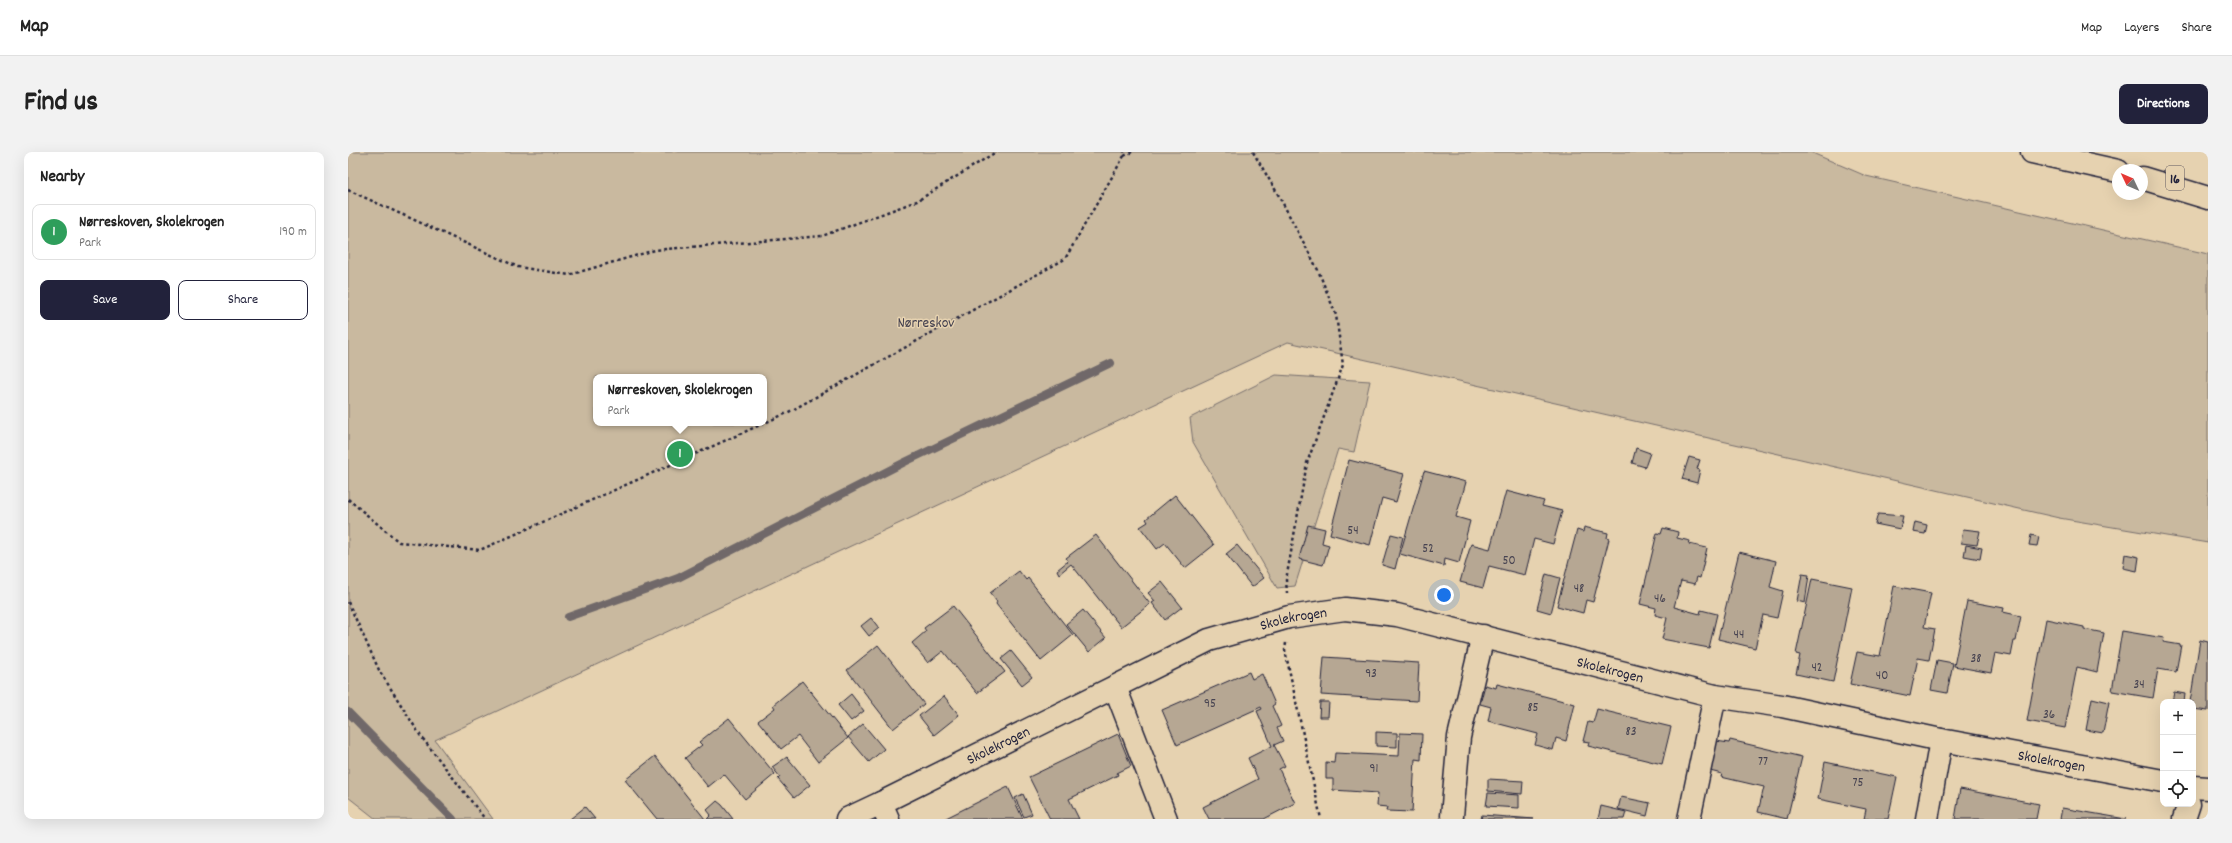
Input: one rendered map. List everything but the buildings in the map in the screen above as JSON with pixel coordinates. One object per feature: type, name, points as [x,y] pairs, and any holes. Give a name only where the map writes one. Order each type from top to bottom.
[{"type":"main road","points":[[2032,152],[2112,170]]},
{"type":"main road","name":"16","points":[[2148,175],[2208,183]]},
{"type":"main road","points":[[2148,180],[2208,198]]},
{"type":"main road","name":"Skolekrogen","points":[[847,819],[884,811],[1114,687],[1209,640],[1289,617],[1344,609],[1397,615],[1715,696],[1782,706],[1941,740],[2160,780]]},
{"type":"main road","points":[[1452,816],[1459,737],[1483,636]]},
{"type":"main road","points":[[1114,687],[1166,819]]},
{"type":"main road","points":[[1689,819],[1715,696]]},
{"type":"main road","points":[[1927,819],[1941,740]]},
{"type":"main road","points":[[2184,819],[2189,807]]},
{"type":"path","points":[[348,190],[518,267],[569,275],[655,250],[822,236],[917,201],[996,152]]},
{"type":"path","points":[[767,422],[787,413],[1065,259],[1124,156],[1124,152]]},
{"type":"path","points":[[1124,156],[1132,152]]},
{"type":"path","points":[[1252,152],[1280,196],[1318,270],[1336,315],[1343,365],[1307,463],[1286,580],[1289,617],[1285,650],[1321,819]]},
{"type":"path","points":[[348,499],[399,542],[480,550],[758,426]]},
{"type":"path","points":[[348,602],[379,670],[420,735],[485,819]]},
{"type":"green space","name":"Nørreskov","points":[[348,152],[1810,152],[1866,176],[2208,254],[2208,543],[2059,518],[1288,342],[435,740],[493,819],[376,819],[348,797]]},
{"type":"green space","points":[[1276,375],[1370,381],[1354,452],[1338,449],[1295,586],[1277,588],[1193,442],[1190,418]]},
{"type":"waterway","points":[[568,617],[678,578],[905,462],[1111,363]]},
{"type":"waterway","points":[[348,712],[453,819]]},
{"type":"place","name":"Nørreskoven, Skolekrogen","points":[[680,454]]}]
